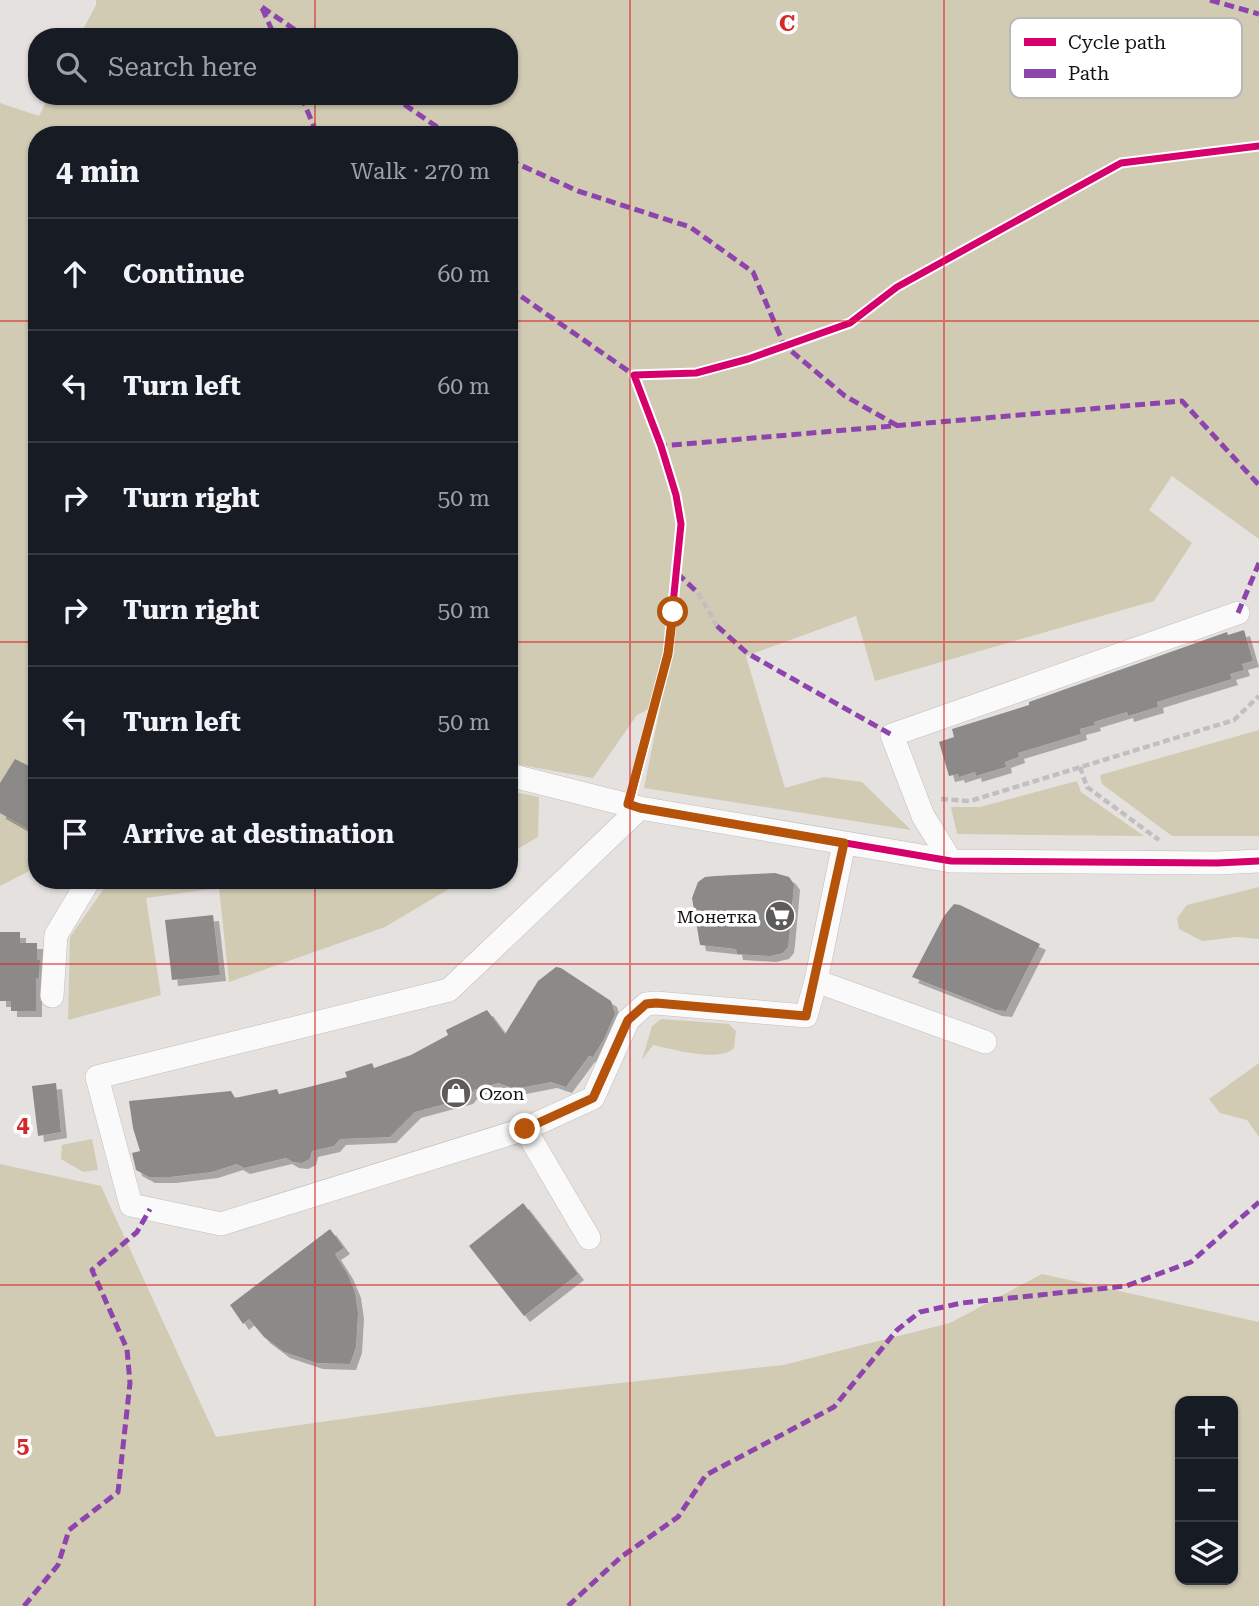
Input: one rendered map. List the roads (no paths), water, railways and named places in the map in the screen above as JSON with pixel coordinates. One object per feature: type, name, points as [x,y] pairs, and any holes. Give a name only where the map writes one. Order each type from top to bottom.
[{"type":"street","points":[[951,861],[923,816],[892,735],[1238,613]]},
{"type":"street","points":[[518,777],[640,808],[951,861],[1259,861]]},
{"type":"street","points":[[640,808],[449,990],[97,1077],[131,1205],[220,1224],[525,1129],[593,1098],[628,1020],[646,1004],[806,1016],[816,981],[844,843]]},
{"type":"street","points":[[52,996],[56,935],[84,889]]},
{"type":"street","points":[[816,981],[985,1042]]},
{"type":"street","points":[[525,1129],[589,1238]]},
{"type":"place","name":"Монетка","points":[[780,916]]},
{"type":"place","name":"Ozon","points":[[456,1093]]}]
